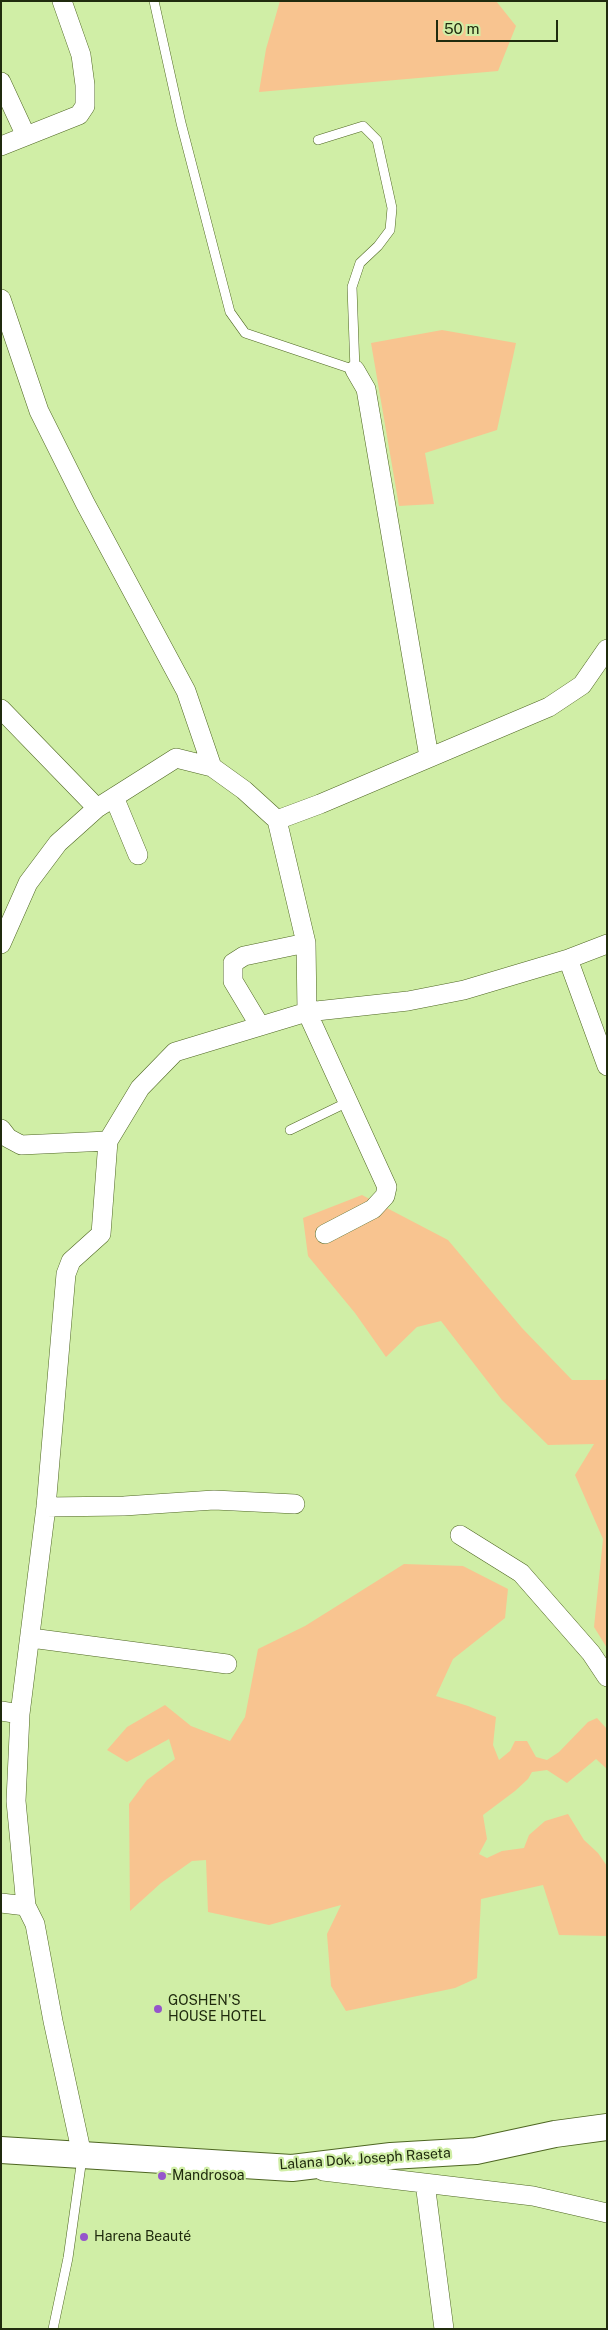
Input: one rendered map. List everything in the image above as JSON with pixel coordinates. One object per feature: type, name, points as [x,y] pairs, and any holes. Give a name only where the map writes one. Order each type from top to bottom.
[{"type":"main road","name":"Lalana Dok. Joseph Raseta","points":[[1,2150],[292,2168],[390,2156],[476,2151],[555,2134],[607,2127]]},
{"type":"street","points":[[1,146],[79,115],[85,106],[85,86],[81,55],[62,1]]},
{"type":"street","points":[[1,82],[26,136]]},
{"type":"street","points":[[1,299],[39,411],[85,503],[186,691],[212,767]]},
{"type":"street","points":[[355,370],[366,389],[429,757]]},
{"type":"street","points":[[277,820],[320,804],[549,707],[582,685],[607,649]]},
{"type":"street","points":[[1,709],[97,808]]},
{"type":"street","points":[[1,944],[28,883],[58,843],[97,808],[114,797],[176,758],[212,767],[244,790],[277,820],[306,943],[307,1012],[387,1187],[385,1196],[373,1210],[325,1234]]},
{"type":"street","points":[[114,797],[138,855]]},
{"type":"street","points":[[260,1026],[233,981],[233,963],[244,956],[306,943]]},
{"type":"street","points":[[82,2155],[53,2021],[35,1924],[26,1906],[9,1801],[46,1507],[66,1274],[72,1261],[101,1234],[108,1140],[140,1088],[175,1052],[307,1012],[408,1001],[464,990],[568,959],[607,944]]},
{"type":"street","points":[[568,959],[607,1066]]},
{"type":"street","points":[[1,1129],[8,1138],[21,1145],[108,1140]]},
{"type":"street","points":[[46,1507],[124,1506],[214,1500],[295,1504]]},
{"type":"street","points":[[460,1535],[521,1573],[591,1653],[607,1677]]},
{"type":"street","points":[[31,1638],[227,1664]]},
{"type":"street","points":[[1,1711],[20,1714]]},
{"type":"street","points":[[1,1903],[26,1906]]},
{"type":"street","points":[[292,2168],[533,2196],[607,2213]]},
{"type":"street","points":[[425,2183],[444,2329]]},
{"type":"lane","points":[[154,1],[183,132],[230,312],[245,333],[355,370],[352,287],[360,263],[378,246],[390,230],[392,208],[377,140],[363,126],[318,140]]},
{"type":"lane","points":[[290,1130],[348,1102]]},
{"type":"lane","points":[[53,2329],[68,2258],[82,2155]]},
{"type":"shaded area","points":[[280,1],[496,1],[516,26],[498,71],[259,92],[266,49]]},
{"type":"shaded area","points":[[442,330],[516,343],[497,430],[425,453],[434,504],[399,506],[371,343]]},
{"type":"shaded area","points":[[362,1195],[448,1240],[522,1328],[572,1380],[605,1380],[607,1377],[607,1648],[594,1627],[603,1539],[575,1475],[594,1444],[548,1445],[502,1400],[441,1321],[417,1327],[386,1357],[355,1313],[308,1256],[303,1218]]},
{"type":"shaded area","points":[[404,1564],[463,1566],[508,1589],[505,1618],[453,1659],[436,1696],[496,1717],[493,1745],[499,1760],[510,1751],[515,1741],[527,1741],[536,1757],[547,1760],[559,1752],[588,1722],[597,1718],[607,1729],[607,1769],[596,1759],[567,1783],[547,1770],[532,1772],[528,1779],[515,1791],[483,1815],[487,1839],[479,1854],[487,1858],[502,1851],[524,1848],[529,1835],[545,1821],[568,1814],[584,1840],[598,1853],[607,1866],[607,1936],[559,1935],[543,1885],[481,1899],[477,1978],[455,1988],[346,2011],[331,1986],[327,1934],[341,1905],[269,1925],[208,1912],[206,1860],[192,1861],[161,1883],[130,1911],[129,1804],[147,1780],[175,1759],[169,1739],[127,1762],[107,1750],[127,1727],[165,1705],[191,1726],[230,1741],[245,1717],[258,1649],[305,1626]]},
{"type":"place","name":"GOSHEN'S HOUSE HOTEL","points":[[158,2009]]},
{"type":"place","name":"Mandrosoa","points":[[162,2176]]},
{"type":"place","name":"Harena Beauté","points":[[84,2237]]}]
